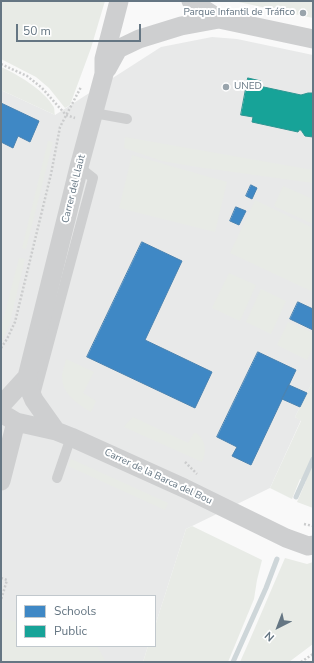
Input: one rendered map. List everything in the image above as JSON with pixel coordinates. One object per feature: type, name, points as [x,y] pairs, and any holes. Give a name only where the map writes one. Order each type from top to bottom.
[{"type":"street","name":"Carrer del Llaüt","points":[[63,434],[34,400],[27,377],[104,74],[104,59],[119,1]]},
{"type":"street","points":[[191,1],[219,19],[313,39]]},
{"type":"street","points":[[104,74],[118,49],[139,39],[181,26],[219,19]]},
{"type":"street","name":"Carrer del Llaüt","points":[[1,402],[5,401],[27,377]]},
{"type":"street","points":[[1,481],[9,417]]},
{"type":"street","name":"Carrer de la Barca del Bou","points":[[9,417],[63,434],[286,538],[308,546],[313,545]]},
{"type":"lane","points":[[92,118],[127,118]]},
{"type":"lane","points":[[34,400],[93,178],[80,167]]},
{"type":"lane","points":[[57,478],[63,434]]},
{"type":"path","points":[[1,64],[27,76],[42,88],[66,115],[92,118]]},
{"type":"path","points":[[1,348],[16,322],[51,174],[60,127],[82,85]]},
{"type":"path","points":[[1,578],[7,580],[1,600]]},
{"type":"path","points":[[301,662],[313,654]]},
{"type":"shaded area","points":[[1,1],[105,1],[91,48],[70,105],[65,108],[49,88],[36,77],[1,59]]},
{"type":"shaded area","name":"Parque Infantil de Tráfico","points":[[234,1],[313,1],[313,18]]},
{"type":"shaded area","points":[[212,37],[237,39],[313,55],[313,381],[295,417],[301,420],[270,488],[186,529],[156,623],[156,595],[16,595],[16,647],[148,647],[143,662],[1,662],[1,90],[55,115],[161,47]]},
{"type":"shaded area","points":[[1,67],[37,88],[54,107],[55,115],[1,90]]},
{"type":"shaded area","points":[[125,137],[313,170],[313,183],[162,161],[124,148]]},
{"type":"shaded area","points":[[48,141],[53,142],[26,249],[22,248]]},
{"type":"shaded area","points":[[132,155],[227,182],[215,232],[119,208]]},
{"type":"shaded area","points":[[283,186],[313,199],[313,224],[274,206]]},
{"type":"shaded area","points":[[255,200],[313,228],[313,292],[230,253]]},
{"type":"shaded area","points":[[19,258],[25,259],[9,326],[1,343],[1,328]]},
{"type":"shaded area","points":[[229,273],[256,285],[240,321],[212,308]]},
{"type":"shaded area","points":[[261,289],[286,301],[271,334],[246,322]]},
{"type":"shaded area","points":[[288,322],[313,333],[313,347],[307,360],[277,345]]},
{"type":"shaded area","points":[[66,359],[94,372],[83,393],[96,401],[91,412],[76,402],[65,389],[62,372]]},
{"type":"shaded area","points":[[313,381],[313,508],[297,502],[306,481],[300,479],[292,499],[270,488],[301,421],[295,417]]},
{"type":"shaded area","points":[[133,417],[188,443],[194,433],[196,433],[202,439],[205,446],[205,454],[202,462],[124,427]]},
{"type":"shaded area","points":[[71,459],[168,503],[165,510],[68,466]]},
{"type":"shaded area","points":[[192,526],[262,560],[254,599],[228,662],[143,662],[148,647],[156,647],[156,623],[186,529]]},
{"type":"shaded area","points":[[285,558],[307,564],[313,562],[313,644],[289,662],[240,662],[248,644]]},
{"type":"shaded area","points":[[1,618],[16,622],[16,647],[98,647],[106,662],[63,661],[1,662]]},
{"type":"building: Schools","points":[[1,103],[39,121],[30,142],[18,136],[13,148],[1,142]]},
{"type":"building: Schools","points":[[251,185],[257,188],[252,199],[246,196]]},
{"type":"building: Schools","points":[[236,207],[246,211],[239,225],[230,221]]},
{"type":"building: Schools","points":[[142,242],[182,261],[145,340],[212,372],[195,408],[87,357]]},
{"type":"building: Schools","points":[[298,302],[313,309],[313,330],[290,319]]},
{"type":"building: Schools","points":[[258,352],[296,370],[251,465],[232,456],[237,447],[217,437]]},
{"type":"building: Schools","points":[[289,385],[307,393],[300,407],[282,399]]},
{"type":"building: Public","points":[[248,78],[261,81],[259,86],[301,95],[313,93],[313,137],[305,136],[301,130],[298,132],[252,122],[253,117],[241,115]]},
{"type":"waterway","points":[[296,497],[313,459]]},
{"type":"waterway","points":[[233,662],[266,588],[277,559]]},
{"type":"place","name":"Parque Infantil de Tráfico","points":[[303,13]]},
{"type":"place","name":"UNED","points":[[226,87]]}]
